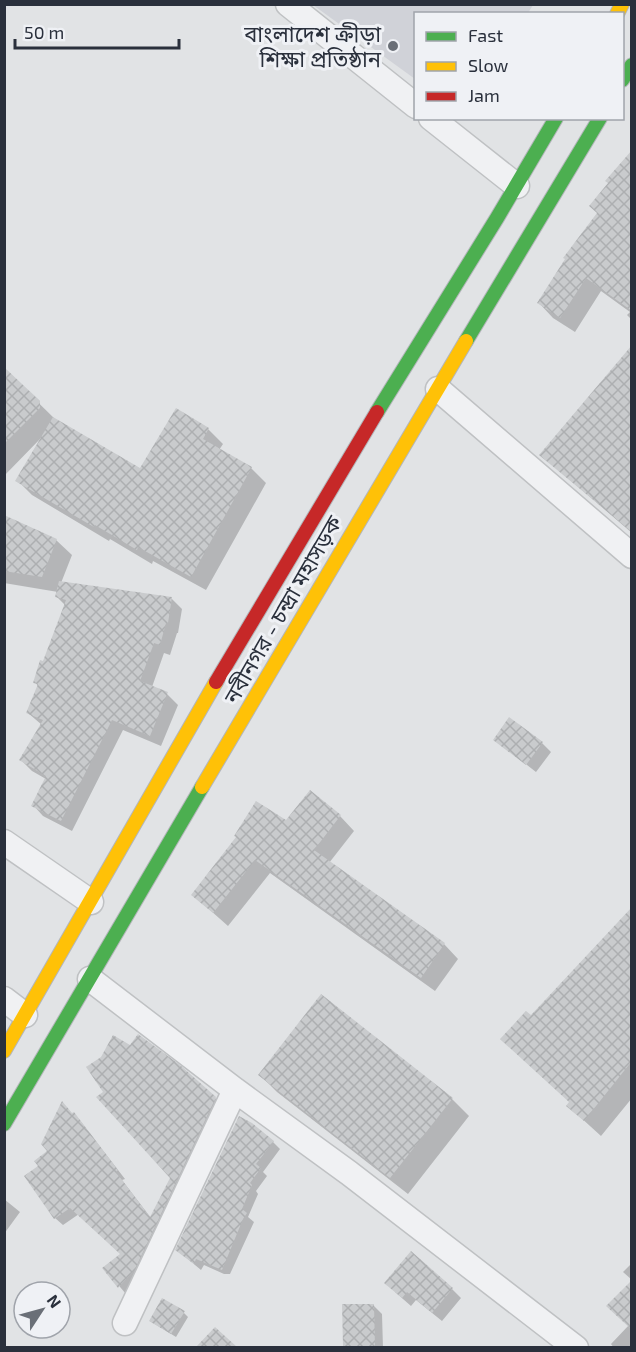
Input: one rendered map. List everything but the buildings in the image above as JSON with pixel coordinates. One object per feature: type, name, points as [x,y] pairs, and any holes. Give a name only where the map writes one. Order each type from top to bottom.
[{"type":"highway","name":"নবীনগর - চন্দ্রা মহাসড়ক","points":[[4,1050],[314,516],[407,360],[517,186],[555,120]]},
{"type":"highway","name":"নবীনগর - চন্দ্রা মহাসড়ক","points":[[4,1124],[346,542],[599,120]]},
{"type":"street","points":[[288,4],[414,104]]},
{"type":"street","points":[[434,120],[517,186]]},
{"type":"street","points":[[438,390],[632,556]]},
{"type":"street","points":[[4,842],[91,902]]},
{"type":"street","points":[[90,979],[576,1347]]},
{"type":"street","points":[[4,999],[25,1015]]},
{"type":"street","points":[[125,1323],[235,1090]]},
{"type":"shaded area","name":"বাংলাদেশ ক্রীড়া শিক্ষা প্রতিষ্ঠান","points":[[313,5],[533,5],[529,12],[414,12],[414,78]]},
{"type":"traffic: fast","points":[[624,77],[632,65]]},
{"type":"traffic: fast","points":[[377,412],[555,120]]},
{"type":"traffic: fast","points":[[466,341],[599,120]]},
{"type":"traffic: fast","points":[[4,1124],[202,787]]},
{"type":"traffic: slow","points":[[618,12],[622,4]]},
{"type":"traffic: slow","points":[[202,787],[466,341]]},
{"type":"traffic: slow","points":[[4,1051],[216,682]]},
{"type":"traffic: jam","points":[[216,682],[377,412]]},
{"type":"place","name":"বাংলাদেশ ক্রীড়া শিক্ষা প্রতিষ্ঠান","points":[[393,46]]}]
